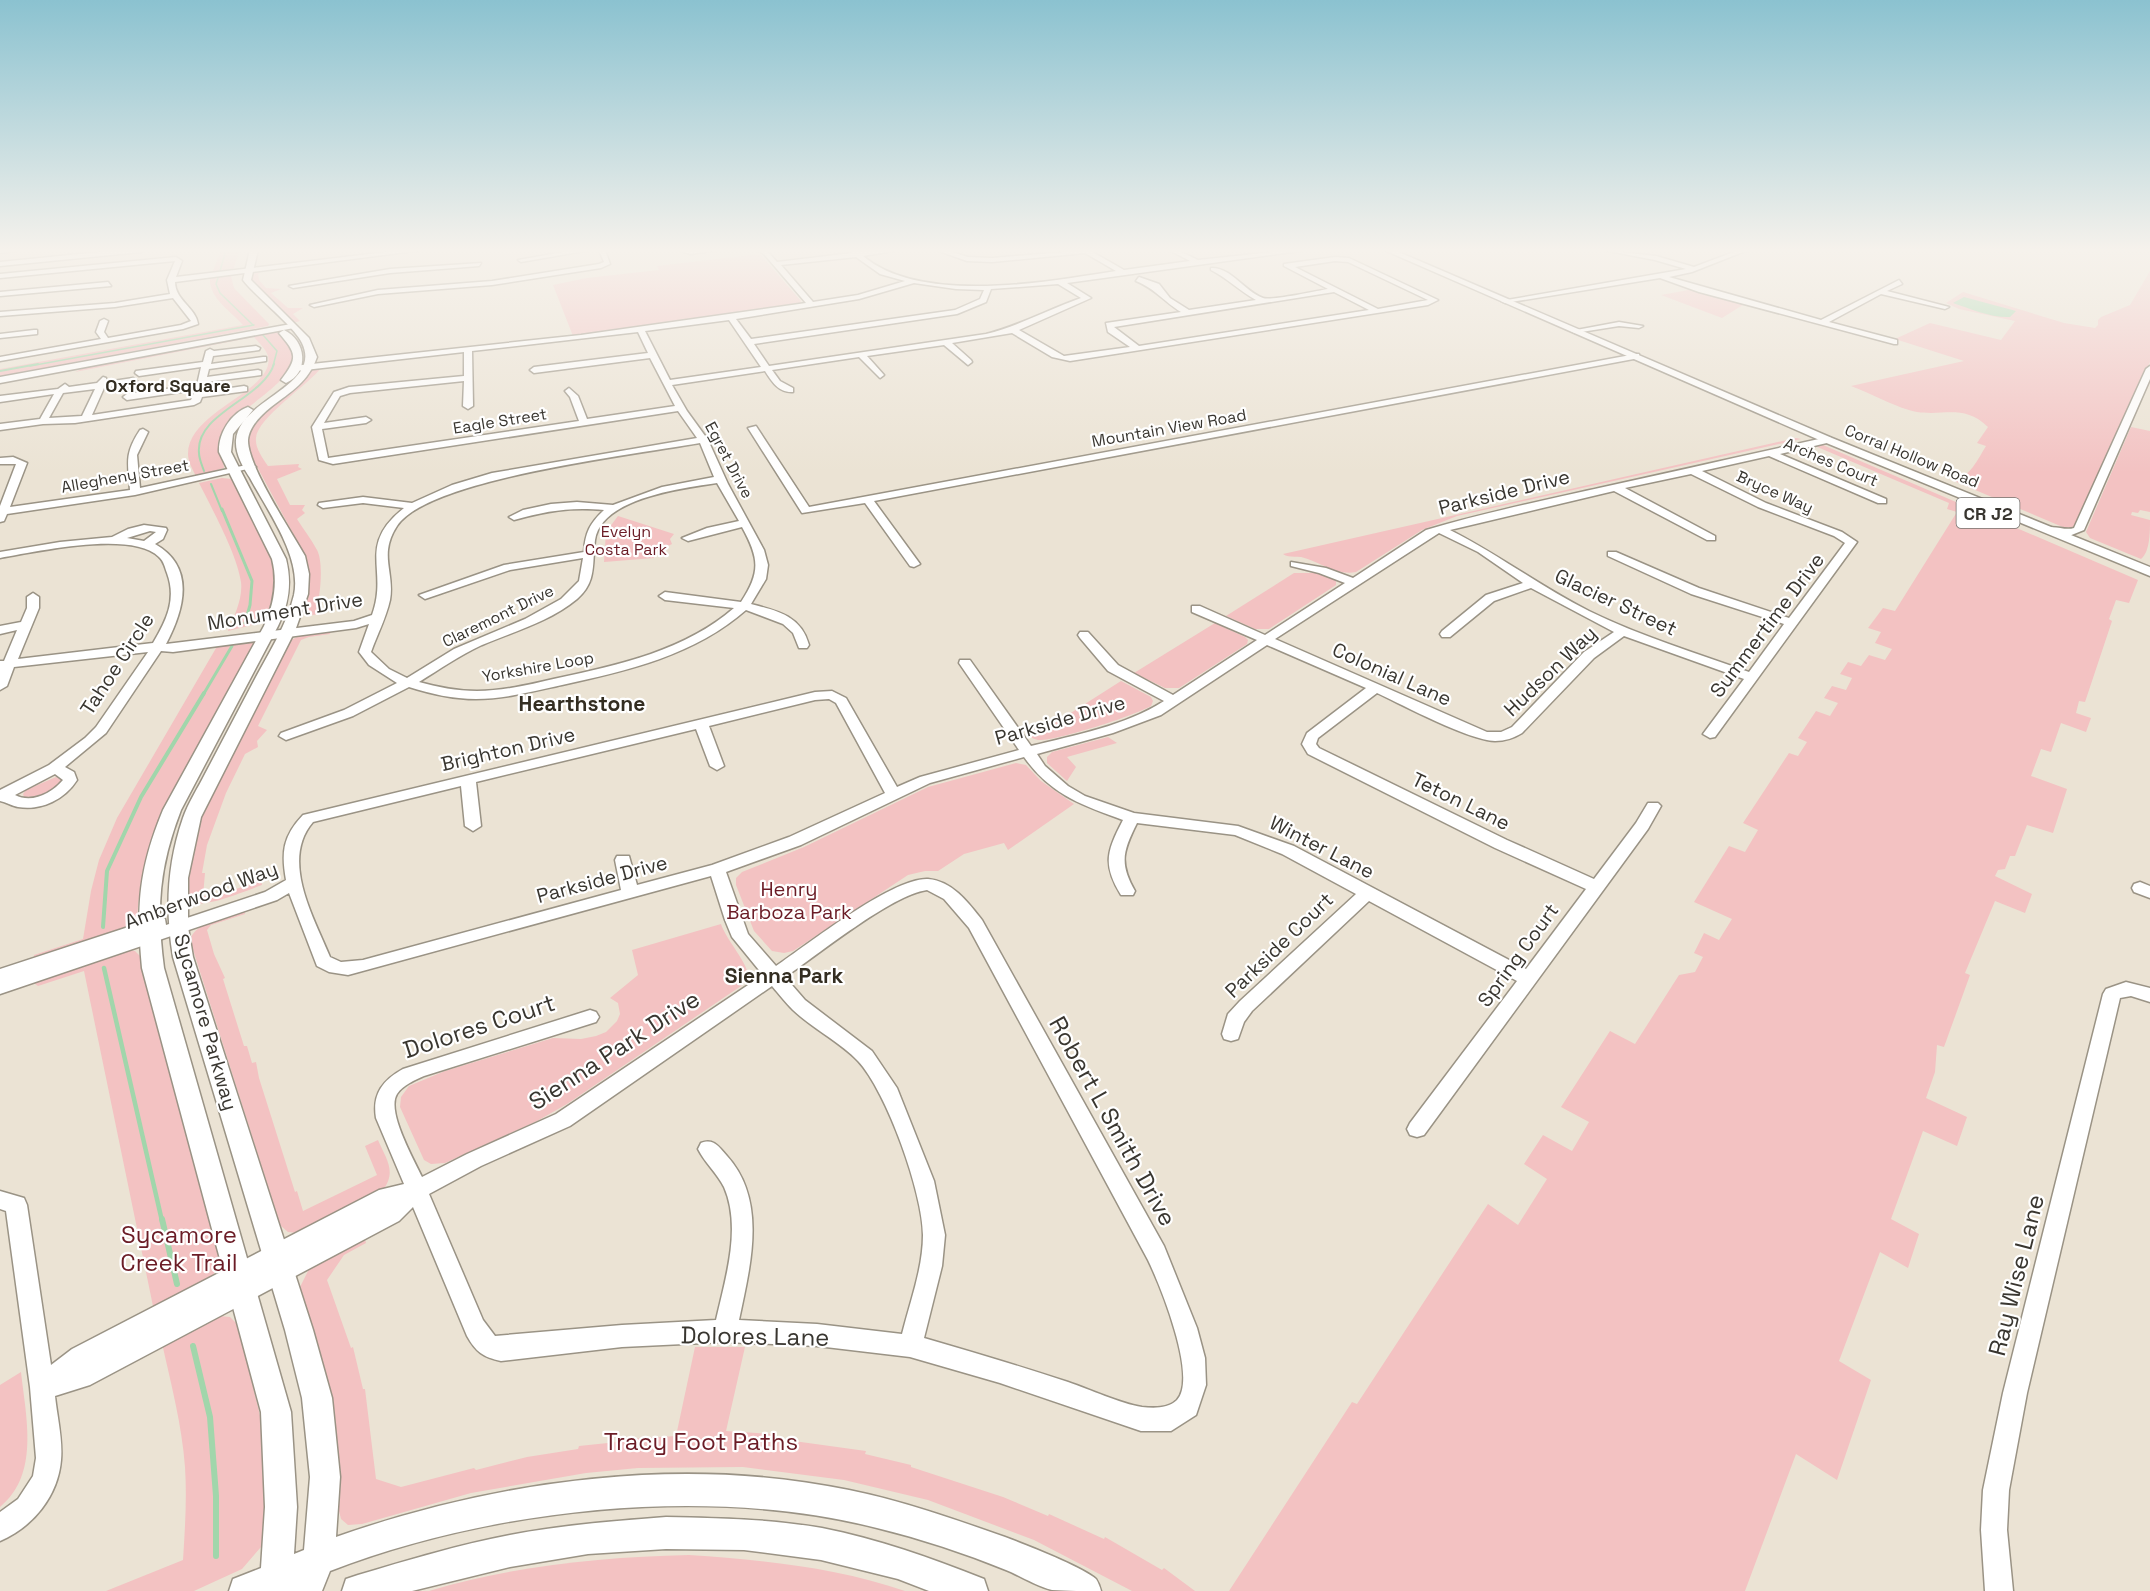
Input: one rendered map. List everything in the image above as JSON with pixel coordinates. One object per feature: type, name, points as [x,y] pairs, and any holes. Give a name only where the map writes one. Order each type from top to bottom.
[{"type":"main road","name":"Corral Hollow Road","points":[[1560,324],[1824,438],[1839,448],[2010,518],[2150,582]]},
{"type":"main road","points":[[284,326],[310,347],[312,357],[305,367]]},
{"type":"main road","name":"Sycamore Parkway","points":[[281,1584],[281,1507],[276,1412],[153,968],[148,932],[149,890],[162,835],[172,810],[301,594],[301,565],[293,544],[240,470],[243,431],[256,414],[296,383],[305,367]]},
{"type":"main road","name":"Corral Hollow Road","points":[[2010,518],[2050,530],[2150,572]]},
{"type":"main road","points":[[2079,530],[2080,535],[2087,540],[2150,567]]},
{"type":"main road","name":"Sycamore Parkway","points":[[279,629],[192,818],[179,867],[177,922],[183,957],[308,1359],[320,1417],[325,1477],[319,1559],[306,1591]]},
{"type":"main road","points":[[245,1591],[281,1584],[319,1559],[422,1527],[549,1499],[634,1490],[742,1490],[821,1499],[895,1514],[973,1539],[1065,1579],[1085,1591]]},
{"type":"main road","points":[[358,1591],[414,1572],[528,1545],[601,1535],[671,1532],[742,1534],[814,1544],[876,1557],[972,1591]]},
{"type":"street","points":[[103,324],[100,332],[106,341]]},
{"type":"street","points":[[0,359],[193,324]]},
{"type":"street","points":[[305,367],[681,324]]},
{"type":"street","points":[[736,324],[777,383],[790,390]]},
{"type":"street","points":[[748,342],[872,324]]},
{"type":"street","points":[[668,383],[946,342],[1013,330],[1025,324]]},
{"type":"street","points":[[1109,324],[1111,330],[1138,349]]},
{"type":"street","points":[[1013,330],[1027,334],[1051,354],[1064,359],[1294,324]]},
{"type":"street","points":[[1575,331],[1617,324]]},
{"type":"street","points":[[1621,324],[1639,326]]},
{"type":"street","points":[[1826,324],[1894,342]]},
{"type":"street","points":[[0,379],[284,326]]},
{"type":"street","name":"Egret Drive","points":[[641,330],[680,408],[703,440],[720,479],[761,559],[762,570],[758,585],[742,606]]},
{"type":"street","points":[[0,336],[34,332]]},
{"type":"street","points":[[946,342],[968,362]]},
{"type":"street","points":[[0,427],[86,418],[98,421],[120,414],[152,409],[204,373],[256,348]]},
{"type":"street","points":[[468,350],[468,406]]},
{"type":"street","points":[[860,354],[880,375]]},
{"type":"street","points":[[534,370],[653,355]]},
{"type":"street","name":"Mountain View Road","points":[[753,428],[806,512],[1636,357]]},
{"type":"street","points":[[127,397],[204,373],[263,360]]},
{"type":"street","points":[[120,414],[141,366],[204,373],[258,373]]},
{"type":"street","points":[[42,421],[60,391],[66,386],[70,367]]},
{"type":"street","points":[[58,369],[60,375],[57,387],[60,391]]},
{"type":"street","points":[[86,418],[108,369]]},
{"type":"street","points":[[2050,530],[2068,533],[2079,530],[2150,369]]},
{"type":"street","points":[[151,380],[204,373],[244,389]]},
{"type":"street","points":[[317,427],[337,394],[349,390],[467,378]]},
{"type":"street","points":[[0,399],[133,381]]},
{"type":"street","points":[[569,391],[574,396],[584,423]]},
{"type":"street","name":"Eagle Street","points":[[317,427],[324,460],[333,461],[680,408]]},
{"type":"street","points":[[148,420],[152,409]]},
{"type":"street","points":[[317,427],[366,420]]},
{"type":"street","points":[[135,492],[130,463],[137,441],[143,432]]},
{"type":"street","name":"Parkside Drive","points":[[294,884],[324,961],[333,967],[345,969],[368,965],[717,869],[795,841],[893,793],[935,777],[1132,722],[1175,701],[1422,537],[1440,529],[1474,519],[1824,438]]},
{"type":"street","name":"Yorkshire Loop","points":[[703,440],[492,476],[456,487],[413,506],[393,522],[381,546],[384,600],[365,652],[370,663],[383,672],[409,682],[446,692],[479,695],[524,689],[612,670],[669,652],[700,637],[742,606]]},
{"type":"street","name":"Arches Court","points":[[1768,452],[1882,501]]},
{"type":"street","points":[[0,461],[20,461],[21,467],[13,481],[1,515]]},
{"type":"street","name":"Bryce Way","points":[[1690,469],[1762,504],[1848,539]]},
{"type":"street","name":"Allegheny Street","points":[[1,515],[173,487],[240,470]]},
{"type":"street","name":"Claremont Drive","points":[[286,736],[329,723],[409,682],[458,652],[543,616],[566,602],[580,589],[588,575],[590,537],[594,526],[615,508],[654,492],[720,479]]},
{"type":"street","points":[[1614,487],[1711,538]]},
{"type":"street","points":[[323,505],[363,500],[413,506]]},
{"type":"street","points":[[868,500],[914,564]]},
{"type":"street","points":[[514,517],[532,510],[572,505],[615,508]]},
{"type":"street","points":[[688,538],[744,523]]},
{"type":"street","points":[[0,555],[82,542],[115,541],[146,545],[159,537],[162,530],[140,529],[115,541]]},
{"type":"street","name":"Glacier Street","points":[[1440,529],[1482,549],[1564,603],[1623,631],[1752,677]]},
{"type":"street","name":"Summertime Drive","points":[[1710,734],[1850,545],[1851,542],[1848,539]]},
{"type":"street","name":"Tahoe Circle","points":[[2,796],[55,768],[87,745],[101,730],[156,647],[173,616],[178,592],[164,554],[146,545]]},
{"type":"street","points":[[426,595],[508,567],[590,554]]},
{"type":"street","points":[[1612,554],[1695,591],[1792,623]]},
{"type":"street","points":[[1295,564],[1316,568],[1354,582]]},
{"type":"street","points":[[1446,634],[1490,598],[1532,584]]},
{"type":"street","points":[[665,596],[742,606],[779,616],[791,622],[801,632],[802,645]]},
{"type":"street","points":[[0,686],[5,664],[33,608],[33,597]]},
{"type":"street","name":"Colonial Lane","points":[[1196,609],[1483,735],[1503,737]]},
{"type":"street","name":"Monument Drive","points":[[5,664],[156,647],[173,648],[279,629],[356,624],[377,617]]},
{"type":"street","points":[[0,630],[26,625]]},
{"type":"street","name":"Hudson Way","points":[[1503,737],[1517,730],[1589,656],[1623,631]]},
{"type":"street","points":[[1084,635],[1113,668],[1175,701]]},
{"type":"street","name":"Winter Lane","points":[[965,663],[1040,769],[1063,789],[1098,807],[1132,818],[1217,827],[1254,837],[1288,850],[1529,979]]},
{"type":"street","name":"Teton Lane","points":[[1376,688],[1312,736],[1309,740],[1310,747],[1332,762],[1596,887]]},
{"type":"street","name":"Brighton Drive","points":[[294,884],[293,838],[300,824],[308,818],[815,696],[832,696],[842,700],[893,793]]},
{"type":"street","points":[[701,723],[717,766]]},
{"type":"street","name":"Tahoe Circle","points":[[2,796],[16,802],[28,802],[56,794],[66,787],[70,780],[69,775],[55,768]]},
{"type":"street","points":[[468,779],[473,826]]},
{"type":"street","name":"Spring Court","points":[[1417,1129],[1643,825],[1653,806]]},
{"type":"street","points":[[1127,891],[1118,877],[1114,859],[1132,818]]},
{"type":"street","points":[[623,860],[630,893]]},
{"type":"street","points":[[717,869],[741,938],[798,1005],[866,1056],[877,1071],[924,1181],[934,1235],[932,1256],[910,1346]]},
{"type":"street","name":"Amberwood Way","points":[[0,987],[177,922],[272,896],[294,884]]},
{"type":"street","name":"Sienna Park Drive","points":[[42,1387],[80,1357],[241,1283],[278,1263],[391,1214],[417,1190],[474,1160],[563,1120],[884,902],[905,890],[923,885]]},
{"type":"street","name":"Robert L Smith Drive","points":[[923,885],[934,885],[951,894],[976,924],[1156,1252],[1176,1294],[1196,1374],[1196,1389],[1192,1401],[1181,1413]]},
{"type":"street","name":"Parkside Court","points":[[1231,1034],[1235,1019],[1246,1006],[1367,893]]},
{"type":"street","name":"Amberwood Way","points":[[0,976],[148,932]]},
{"type":"street","name":"Ray Wise Lane","points":[[1999,1591],[1994,1530],[1996,1490],[2015,1392],[2112,994],[2122,988],[2140,992]]},
{"type":"street","name":"Dolores Court","points":[[417,1190],[383,1107],[384,1097],[392,1086],[403,1077],[418,1070],[590,1017]]},
{"type":"street","points":[[708,1149],[724,1163],[735,1183],[741,1209],[742,1241],[724,1331]]},
{"type":"street","name":"Dolores Lane","points":[[417,1190],[475,1328],[489,1347],[516,1349],[622,1336],[724,1331],[817,1335],[910,1346],[1000,1371],[1155,1422],[1168,1420],[1181,1413]]},
{"type":"street","points":[[0,1200],[16,1205],[42,1387],[48,1458],[45,1481],[27,1508],[0,1528]]},
{"type":"green space","points":[[269,324],[0,376],[0,369],[243,325]]},
{"type":"green space","points":[[568,324],[664,324],[573,336]]},
{"type":"green space","points":[[1927,324],[2001,340],[2013,324],[2072,324],[2095,328],[2098,325],[2150,324],[2150,362],[2075,528],[2065,528],[1954,481],[1969,472],[1986,446],[1977,443],[1988,427],[1979,420],[1962,413],[1917,412],[1851,386],[1964,361],[1895,339]]},
{"type":"green space","points":[[277,332],[291,347],[293,361],[287,373],[227,426],[219,441],[224,468],[196,476],[188,457],[192,439],[202,425],[259,380],[267,368],[267,353],[254,337],[75,372],[86,367]]},
{"type":"green space","points":[[322,367],[274,411],[259,430],[256,438],[261,456],[268,466],[299,464],[298,467],[302,469],[277,479],[290,505],[305,505],[302,510],[305,513],[297,519],[319,556],[321,581],[316,611],[325,614],[310,615],[303,612],[310,574],[305,556],[247,448],[248,432],[260,415],[295,388],[311,371]]},
{"type":"green space","points":[[2131,427],[2150,431],[2150,512],[2140,510],[2138,513],[2132,512],[2131,515],[2150,520],[2148,547],[2141,559],[2090,538],[2086,532]]},
{"type":"green space","points":[[1796,438],[1801,439],[1457,516],[1422,530],[1356,572],[1342,572],[1308,559],[1283,554]]},
{"type":"green space","points":[[1823,445],[2138,580],[2129,603],[2116,600],[2109,619],[2112,621],[2085,702],[2079,701],[2076,713],[2091,718],[2086,732],[2061,723],[2051,752],[2041,749],[2031,776],[2067,789],[2053,833],[2027,825],[2015,856],[2010,856],[2005,869],[1998,870],[1995,876],[2032,894],[2025,913],[1995,901],[1965,973],[1970,975],[1944,1047],[1937,1045],[1935,1072],[1926,1098],[1967,1117],[1957,1146],[1923,1131],[1891,1219],[1919,1234],[1908,1268],[1880,1252],[1839,1361],[1871,1380],[1837,1480],[1796,1454],[1745,1591],[1229,1591],[1352,1402],[1357,1404],[1488,1204],[1518,1225],[1547,1179],[1524,1164],[1543,1135],[1572,1151],[1589,1122],[1561,1107],[1610,1031],[1635,1044],[1679,975],[1695,972],[1703,957],[1694,953],[1704,933],[1719,940],[1732,919],[1694,902],[1729,846],[1745,852],[1758,830],[1743,823],[1789,753],[1798,756],[1807,742],[1798,738],[1816,711],[1830,716],[1838,703],[1824,698],[1832,686],[1846,690],[1852,678],[1840,674],[1848,662],[1861,666],[1869,655],[1885,660],[1892,649],[1875,643],[1881,632],[1868,628],[1883,608],[1895,611],[1957,512],[1947,509],[1949,503],[1815,446]]},
{"type":"green space","points":[[222,478],[232,479],[257,525],[270,556],[275,589],[272,606],[264,622],[228,631],[239,601],[241,582],[239,571],[217,518],[199,483]]},
{"type":"green space","name":"Evelyn Costa Park","points":[[618,516],[674,534],[670,539],[672,544],[656,552],[654,558],[604,562],[606,532]]},
{"type":"green space","points":[[1294,573],[1316,573],[1336,580],[1336,585],[1269,629],[1255,629],[1226,616]]},
{"type":"green space","points":[[1215,623],[1245,637],[1248,640],[1247,644],[1179,688],[1165,688],[1134,673]]},
{"type":"green space","points":[[331,631],[330,634],[301,640],[258,726],[267,730],[257,741],[258,747],[245,754],[226,793],[207,845],[202,873],[205,873],[203,896],[211,897],[261,881],[262,885],[213,901],[194,903],[187,901],[192,854],[205,809],[288,642],[302,634]]},
{"type":"green space","points":[[253,641],[255,643],[159,822],[143,875],[137,917],[126,929],[34,960],[34,955],[83,939],[99,860],[117,818],[219,643]]},
{"type":"green space","points":[[1121,681],[1151,697],[1153,701],[1151,706],[1061,737],[1038,740],[1026,734],[1052,725]]},
{"type":"green space","points":[[1108,737],[1117,743],[1067,757],[1076,767],[1067,781],[1047,763],[1047,757],[1052,752]]},
{"type":"green space","name":"Henry Barboza Park","points":[[1016,763],[1026,765],[1041,781],[1074,804],[1008,850],[1004,843],[964,854],[938,871],[908,875],[793,951],[784,953],[772,951],[754,931],[736,885],[736,878],[742,872],[804,847],[928,787]]},
{"type":"green space","points":[[56,777],[62,780],[50,790],[40,795],[24,797],[26,790]]},
{"type":"green space","points":[[244,909],[245,914],[211,925],[207,930],[214,954],[225,978],[223,979],[244,1046],[247,1046],[252,1063],[256,1062],[259,1078],[303,1211],[377,1175],[365,1146],[378,1140],[390,1171],[383,1190],[298,1233],[288,1232],[280,1225],[190,940],[193,933],[205,924]]},
{"type":"green space","name":"Henry Barboza Park","points":[[721,924],[746,967],[748,979],[741,986],[567,1104],[537,1121],[445,1163],[431,1164],[424,1160],[400,1107],[401,1097],[409,1086],[445,1071],[553,1038],[581,1039],[606,1032],[617,1021],[620,1014],[618,1003],[610,998],[638,975],[632,950]]},
{"type":"green space","name":"Sycamore Creek Trail","points":[[126,950],[135,951],[140,956],[220,1256],[218,1267],[211,1278],[154,1311],[84,971],[38,986],[34,983],[34,980]]},
{"type":"green space","name":"Tracy Foot Paths","points":[[364,1236],[366,1243],[344,1255],[327,1280],[351,1348],[353,1347],[363,1389],[365,1389],[376,1479],[401,1487],[474,1468],[476,1470],[527,1457],[578,1449],[579,1446],[627,1441],[628,1439],[676,1436],[695,1347],[745,1347],[726,1431],[772,1434],[772,1438],[866,1451],[865,1454],[911,1465],[911,1467],[1003,1497],[1048,1516],[1049,1514],[1104,1539],[1105,1537],[1162,1570],[1164,1568],[1195,1591],[1132,1591],[1034,1540],[928,1500],[844,1480],[743,1467],[638,1468],[586,1473],[471,1493],[362,1524],[348,1525],[341,1519],[338,1507],[338,1470],[331,1394],[300,1287],[310,1267]]},
{"type":"green space","name":"Sycamore Creek Trail","points":[[219,1316],[230,1317],[238,1325],[261,1420],[267,1497],[265,1535],[261,1547],[242,1569],[194,1591],[106,1591],[183,1560],[186,1502],[184,1451],[162,1343]]},
{"type":"green space","points":[[21,1372],[27,1426],[26,1462],[13,1494],[0,1507],[0,1385]]},
{"type":"green space","points":[[689,1555],[744,1559],[826,1570],[905,1591],[429,1591],[493,1575],[558,1564]]},
{"type":"waterway","points":[[30,366],[254,325]]},
{"type":"waterway","points":[[263,335],[277,351],[273,365]]},
{"type":"waterway","points":[[0,371],[38,364]]},
{"type":"waterway","points":[[204,471],[199,453],[201,439],[207,427],[257,387],[273,365]]},
{"type":"waterway","points":[[211,484],[222,511]]},
{"type":"waterway","points":[[222,509],[252,581],[250,605],[245,623]]},
{"type":"waterway","points":[[203,695],[232,646]]},
{"type":"waterway","points":[[103,927],[107,871],[141,797],[204,693]]},
{"type":"waterway","points":[[104,968],[162,1221]]},
{"type":"waterway","points":[[162,1219],[177,1284]]},
{"type":"waterway","points":[[193,1346],[210,1417],[216,1496],[216,1556]]},
{"type":"district","name":"Oxford Square","points":[[168,385]]},
{"type":"district","name":"Hearthstone","points":[[582,703]]},
{"type":"district","name":"Sienna Park","points":[[784,975]]}]
